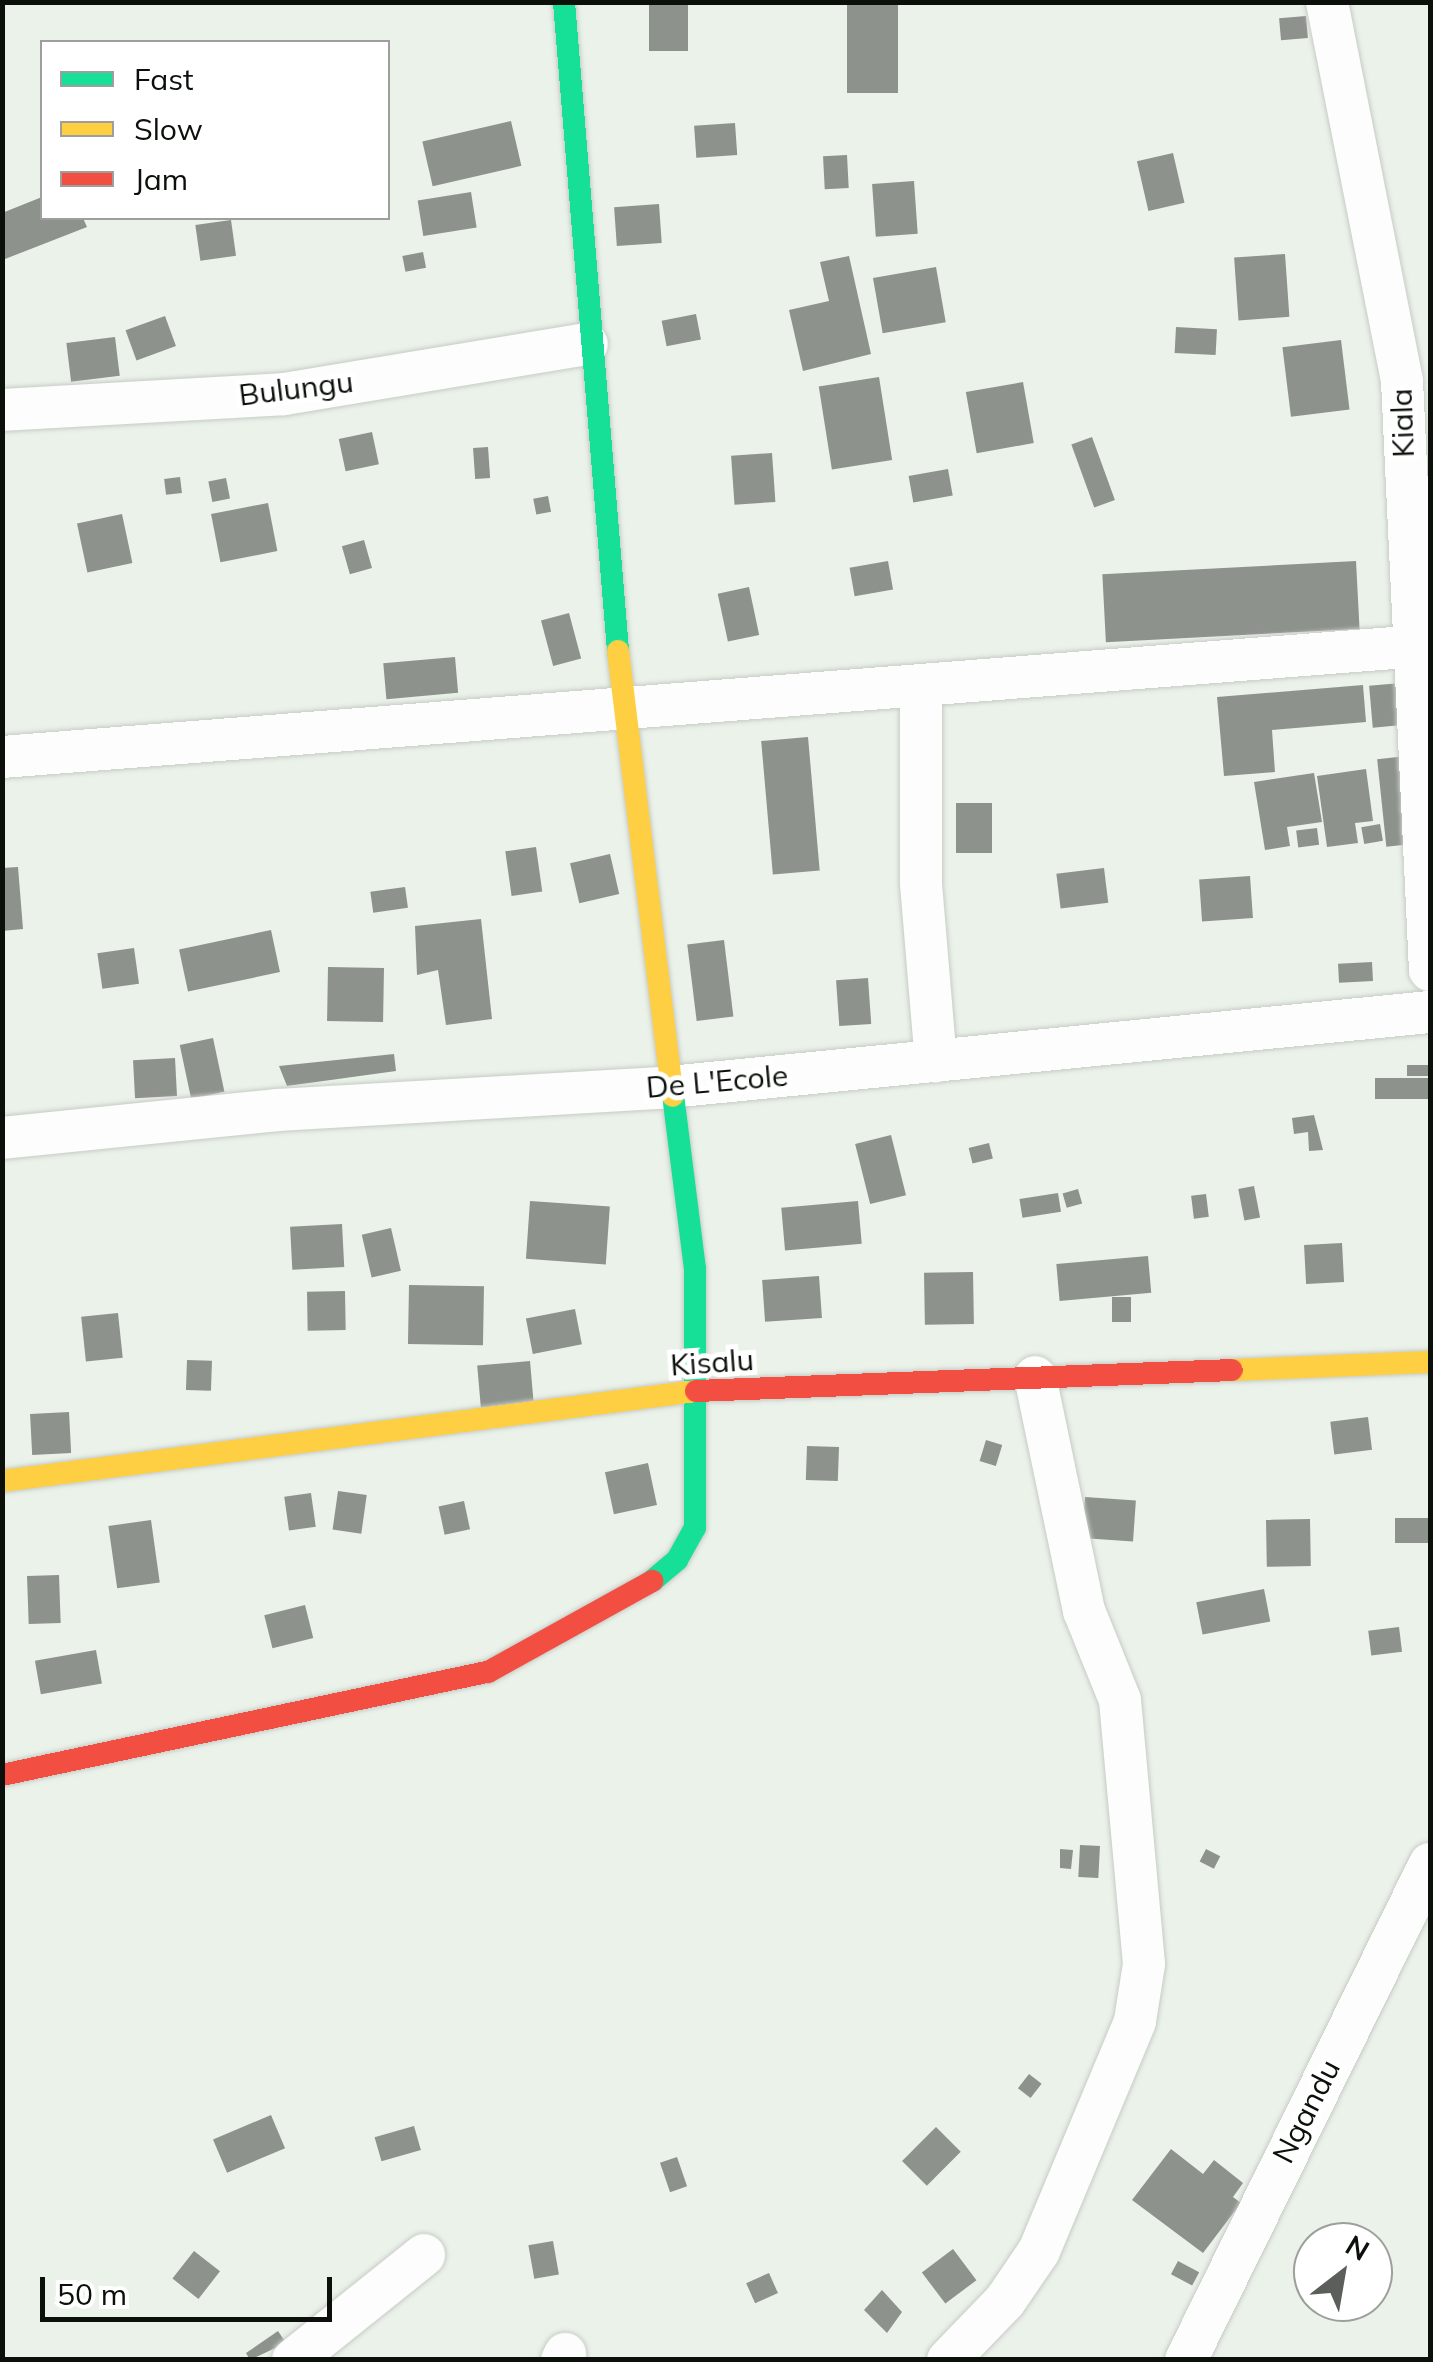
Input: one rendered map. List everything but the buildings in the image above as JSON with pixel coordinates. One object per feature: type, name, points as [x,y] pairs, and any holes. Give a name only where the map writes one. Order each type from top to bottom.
[{"type":"street","points":[[2,1775],[488,1672],[638,1593],[676,1560],[695,1528],[695,1268],[622,703],[587,344],[564,2]]},
{"type":"street","name":"Kiala","points":[[1327,2],[1414,354],[1430,970]]},
{"type":"street","name":"Bulungu","points":[[2,410],[284,394],[587,344]]},
{"type":"street","points":[[2,757],[622,703],[921,685],[1420,646]]},
{"type":"street","points":[[921,685],[922,884],[936,1061]]},
{"type":"street","name":"De L'Ecole","points":[[2,1138],[278,1110],[670,1087],[1430,1012]]},
{"type":"street","name":"Kisalu","points":[[2,1481],[696,1391],[1430,1362]]},
{"type":"street","points":[[948,2360],[1005,2301],[1039,2251],[1136,2021],[1144,1964],[1120,1700],[1084,1611],[1036,1377]]},
{"type":"street","name":"Ngandu","points":[[1186,2360],[1430,1864]]},
{"type":"street","points":[[293,2360],[424,2255]]},
{"type":"traffic: fast","points":[[564,2],[618,651]]},
{"type":"traffic: fast","points":[[652,1581],[677,1560],[695,1528],[695,1269],[673,1096]]},
{"type":"traffic: slow","points":[[618,651],[673,1096]]},
{"type":"traffic: slow","points":[[1232,1370],[1430,1362]]},
{"type":"traffic: slow","points":[[2,1481],[696,1391]]},
{"type":"traffic: jam","points":[[696,1391],[1232,1370]]},
{"type":"traffic: jam","points":[[2,1775],[488,1672],[652,1581]]}]
